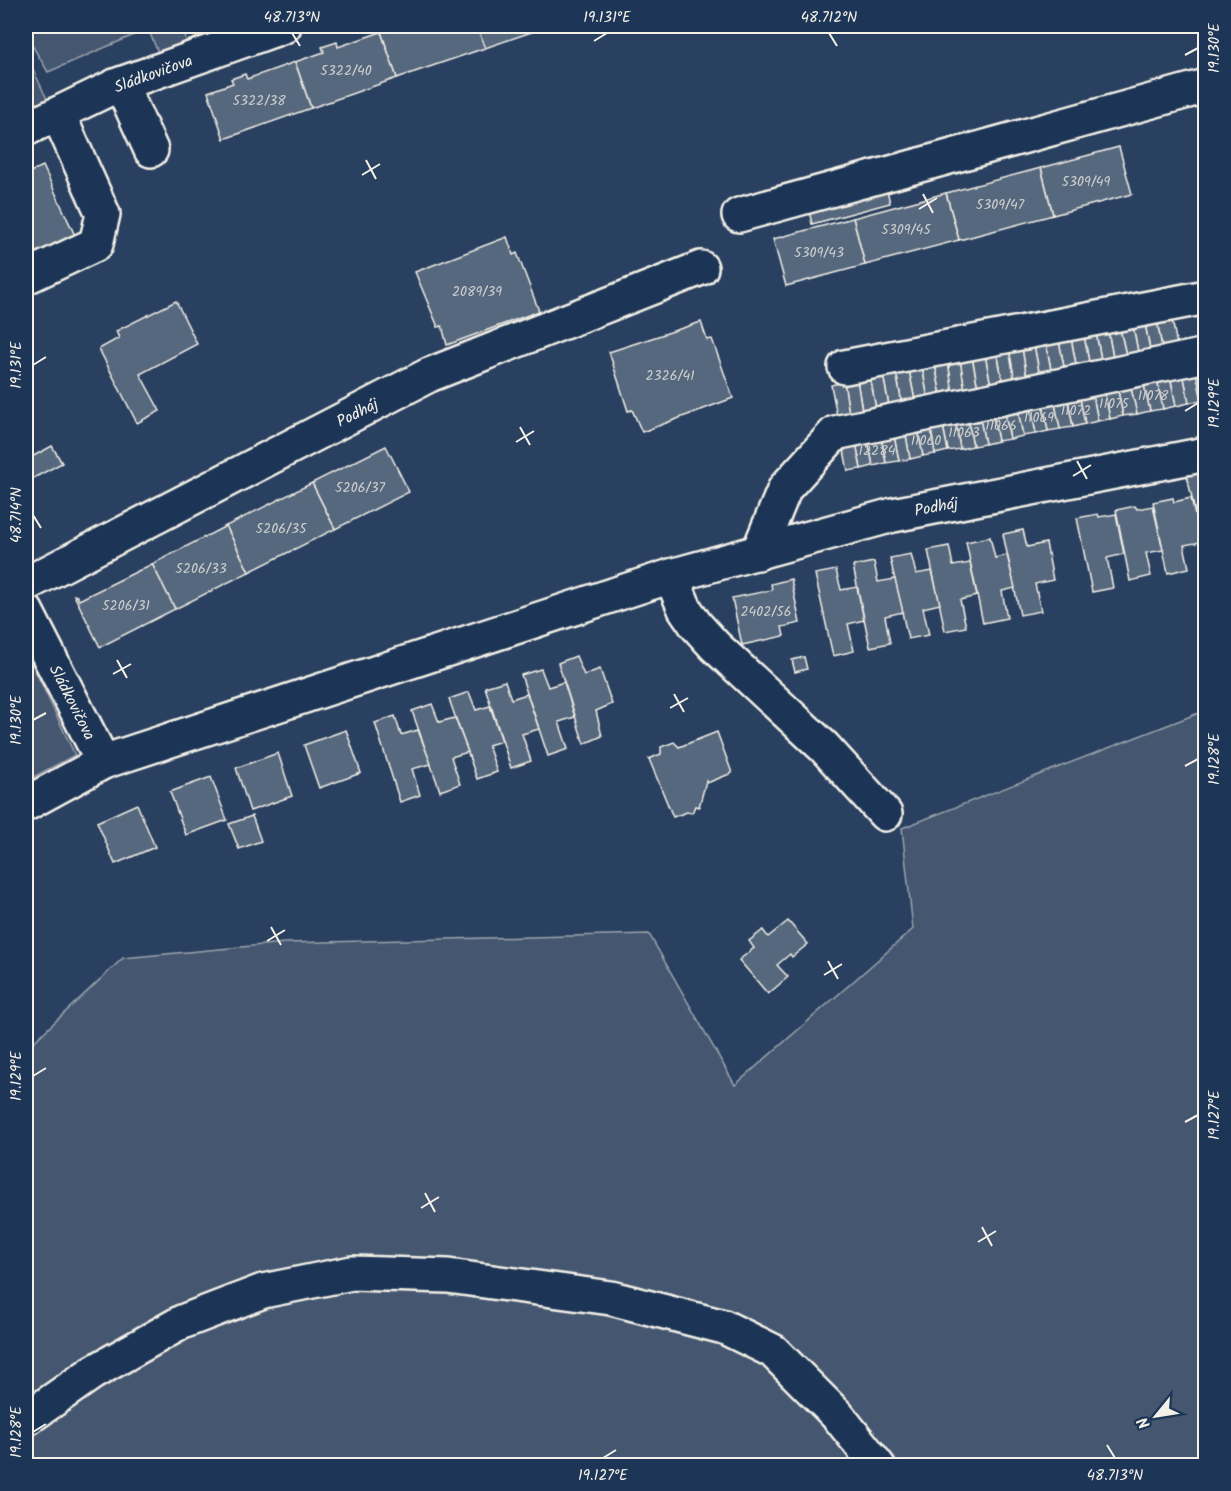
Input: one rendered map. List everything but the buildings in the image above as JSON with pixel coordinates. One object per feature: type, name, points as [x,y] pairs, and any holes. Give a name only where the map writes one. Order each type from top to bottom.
[{"type":"street","name":"Sládkovičova","points":[[26,129],[121,84],[284,26]]},
{"type":"street","points":[[121,84],[151,150]]},
{"type":"street","points":[[739,215],[1206,86]]},
{"type":"street","points":[[26,277],[96,244],[103,214],[58,114]]},
{"type":"street","name":"Podháj","points":[[26,584],[429,375],[701,268]]},
{"type":"street","points":[[845,367],[1206,297]]},
{"type":"street","points":[[758,553],[785,488],[835,433],[1206,355]]},
{"type":"street","name":"Podháj","points":[[26,804],[103,762],[671,576],[893,515],[1206,454]]},
{"type":"street","points":[[671,576],[685,609],[696,625],[715,646],[824,747],[885,814]]},
{"type":"street","name":"Sládkovičova","points":[[26,611],[103,762]]},
{"type":"street","points":[[26,1419],[92,1373],[182,1322],[263,1291],[352,1273],[448,1276],[611,1298],[724,1327],[773,1351],[838,1416],[878,1466]]},
{"type":"shaded area","points":[[26,26],[183,26],[187,45],[158,52],[148,29],[48,72],[26,35]]},
{"type":"shaded area","points":[[26,55],[48,101],[31,108],[26,108]]},
{"type":"shaded area","points":[[26,651],[75,755],[26,781]]},
{"type":"shaded area","points":[[1205,712],[1205,1465],[26,1465],[26,1049],[123,958],[285,943],[649,934],[735,1085],[913,929],[902,828]]}]
